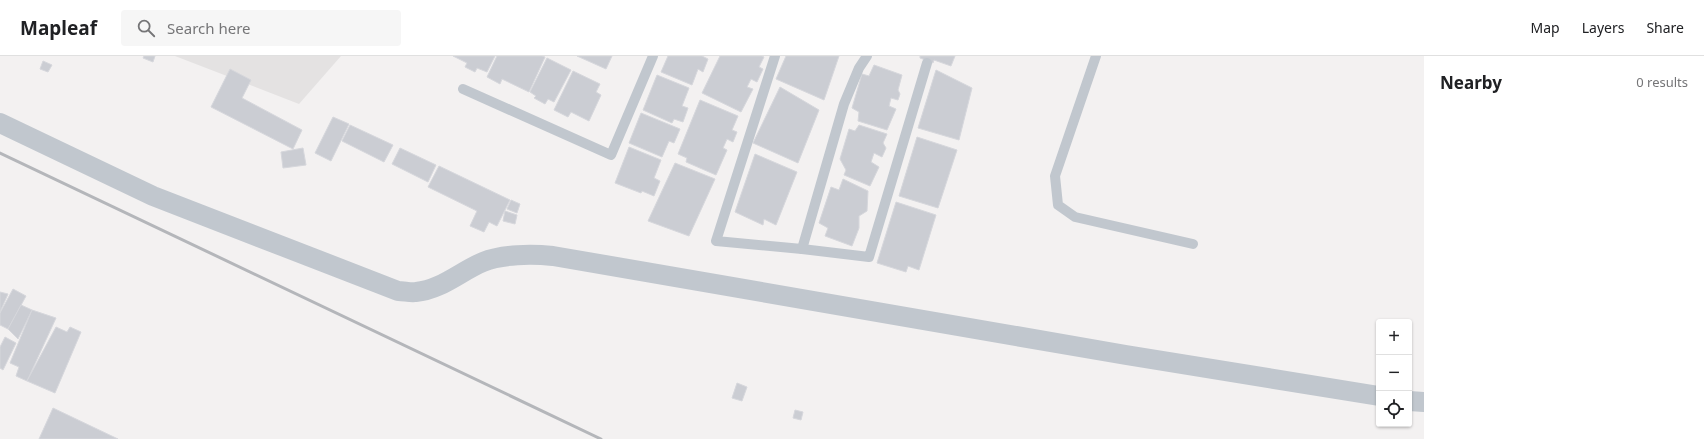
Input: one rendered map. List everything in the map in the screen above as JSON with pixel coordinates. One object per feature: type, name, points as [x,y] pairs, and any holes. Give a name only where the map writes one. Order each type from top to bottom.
[{"type":"street","points":[[0,123],[152,196],[398,291],[416,292],[430,289],[483,262],[500,258],[536,254],[1126,355],[1376,396]]},
{"type":"street","points":[[1412,400],[1424,402]]},
{"type":"lane","points":[[463,89],[611,156],[653,56]]},
{"type":"lane","points":[[775,56],[716,241],[869,257],[927,63]]},
{"type":"lane","points":[[802,249],[844,104],[859,68],[867,56]]},
{"type":"lane","points":[[1096,56],[1055,176],[1058,205],[1075,217],[1193,244]]},
{"type":"shaded area","points":[[175,56],[341,56],[299,104]]},
{"type":"building","points":[[144,56],[155,56],[153,62],[143,58]]},
{"type":"building","points":[[453,56],[495,56],[487,72],[477,68],[475,72],[465,67],[467,63]]},
{"type":"building","points":[[497,56],[545,57],[529,92],[502,79],[500,84],[487,77]]},
{"type":"building","points":[[577,56],[612,56],[606,69]]},
{"type":"building","points":[[668,56],[702,56],[708,59],[703,72],[698,69],[692,85],[661,72]]},
{"type":"building","points":[[720,56],[764,57],[759,67],[763,69],[757,82],[751,79],[747,87],[753,89],[741,112],[702,93]]},
{"type":"building","points":[[786,56],[839,56],[824,100],[776,79]]},
{"type":"building","points":[[920,56],[955,56],[951,66],[934,60],[933,63],[920,58]]},
{"type":"building","points":[[547,58],[571,70],[554,102],[548,99],[545,104],[534,98],[536,96],[530,92]]},
{"type":"building","points":[[43,61],[52,65],[48,72],[40,69]]},
{"type":"building","points":[[874,65],[902,75],[898,90],[900,94],[898,100],[891,98],[889,106],[896,109],[887,130],[858,121],[859,112],[852,108],[862,74],[869,76]]},
{"type":"building","points":[[230,69],[251,80],[242,98],[302,130],[293,149],[211,107]]},
{"type":"building","points":[[936,70],[972,88],[959,140],[918,128]]},
{"type":"building","points":[[573,71],[600,84],[596,92],[601,95],[589,121],[571,112],[568,117],[554,110]]},
{"type":"building","points":[[657,75],[689,88],[682,106],[688,108],[683,122],[674,119],[672,123],[643,110]]},
{"type":"building","points":[[780,87],[819,110],[798,163],[753,143]]},
{"type":"building","points":[[700,100],[738,116],[732,130],[737,132],[733,142],[727,139],[723,148],[727,150],[716,175],[686,162],[687,158],[678,154]]},
{"type":"building","points":[[641,113],[680,129],[674,143],[669,141],[662,157],[629,143]]},
{"type":"building","points":[[333,117],[349,124],[331,161],[315,153]]},
{"type":"building","points":[[350,125],[393,145],[384,162],[342,141]]},
{"type":"building","points":[[859,125],[887,134],[883,143],[886,148],[882,157],[874,153],[871,162],[879,167],[870,186],[844,175],[846,170],[840,159],[849,129],[855,131]]},
{"type":"building","points":[[917,137],[957,150],[938,208],[899,196]]},
{"type":"building","points":[[629,147],[661,160],[654,178],[660,181],[654,196],[642,191],[641,193],[615,183]]},
{"type":"building","points":[[303,148],[306,165],[283,168],[281,152]]},
{"type":"building","points":[[400,148],[436,165],[428,182],[392,164]]},
{"type":"building","points":[[755,154],[797,172],[776,225],[764,219],[763,225],[735,212]]},
{"type":"building","points":[[675,163],[715,179],[689,236],[648,221]]},
{"type":"building","points":[[439,166],[510,200],[497,226],[489,222],[484,232],[470,226],[477,211],[428,187]]},
{"type":"building","points":[[843,179],[868,191],[867,211],[859,216],[859,228],[852,246],[825,236],[828,228],[819,223],[831,187],[839,190]]},
{"type":"building","points":[[511,200],[520,204],[517,213],[507,209]]},
{"type":"building","points":[[896,202],[936,215],[919,270],[908,266],[906,272],[877,263]]},
{"type":"building","points":[[505,211],[517,215],[515,224],[503,221]]},
{"type":"building","points":[[13,289],[26,296],[8,329],[0,325],[0,313]]},
{"type":"building","points":[[0,292],[8,294],[0,312]]},
{"type":"building","points":[[21,305],[32,310],[18,339],[8,329]]},
{"type":"building","points":[[32,310],[56,318],[27,381],[16,376],[19,367],[10,363]]},
{"type":"building","points":[[56,327],[67,332],[70,327],[81,332],[55,393],[27,381]]},
{"type":"building","points":[[5,337],[16,343],[3,370],[0,368],[0,347]]},
{"type":"building","points":[[737,383],[747,387],[742,401],[732,398]]},
{"type":"building","points":[[53,408],[118,439],[39,439]]},
{"type":"building","points":[[795,410],[803,412],[801,420],[793,418]]},
{"type":"railway","points":[[0,153],[601,439]]}]
